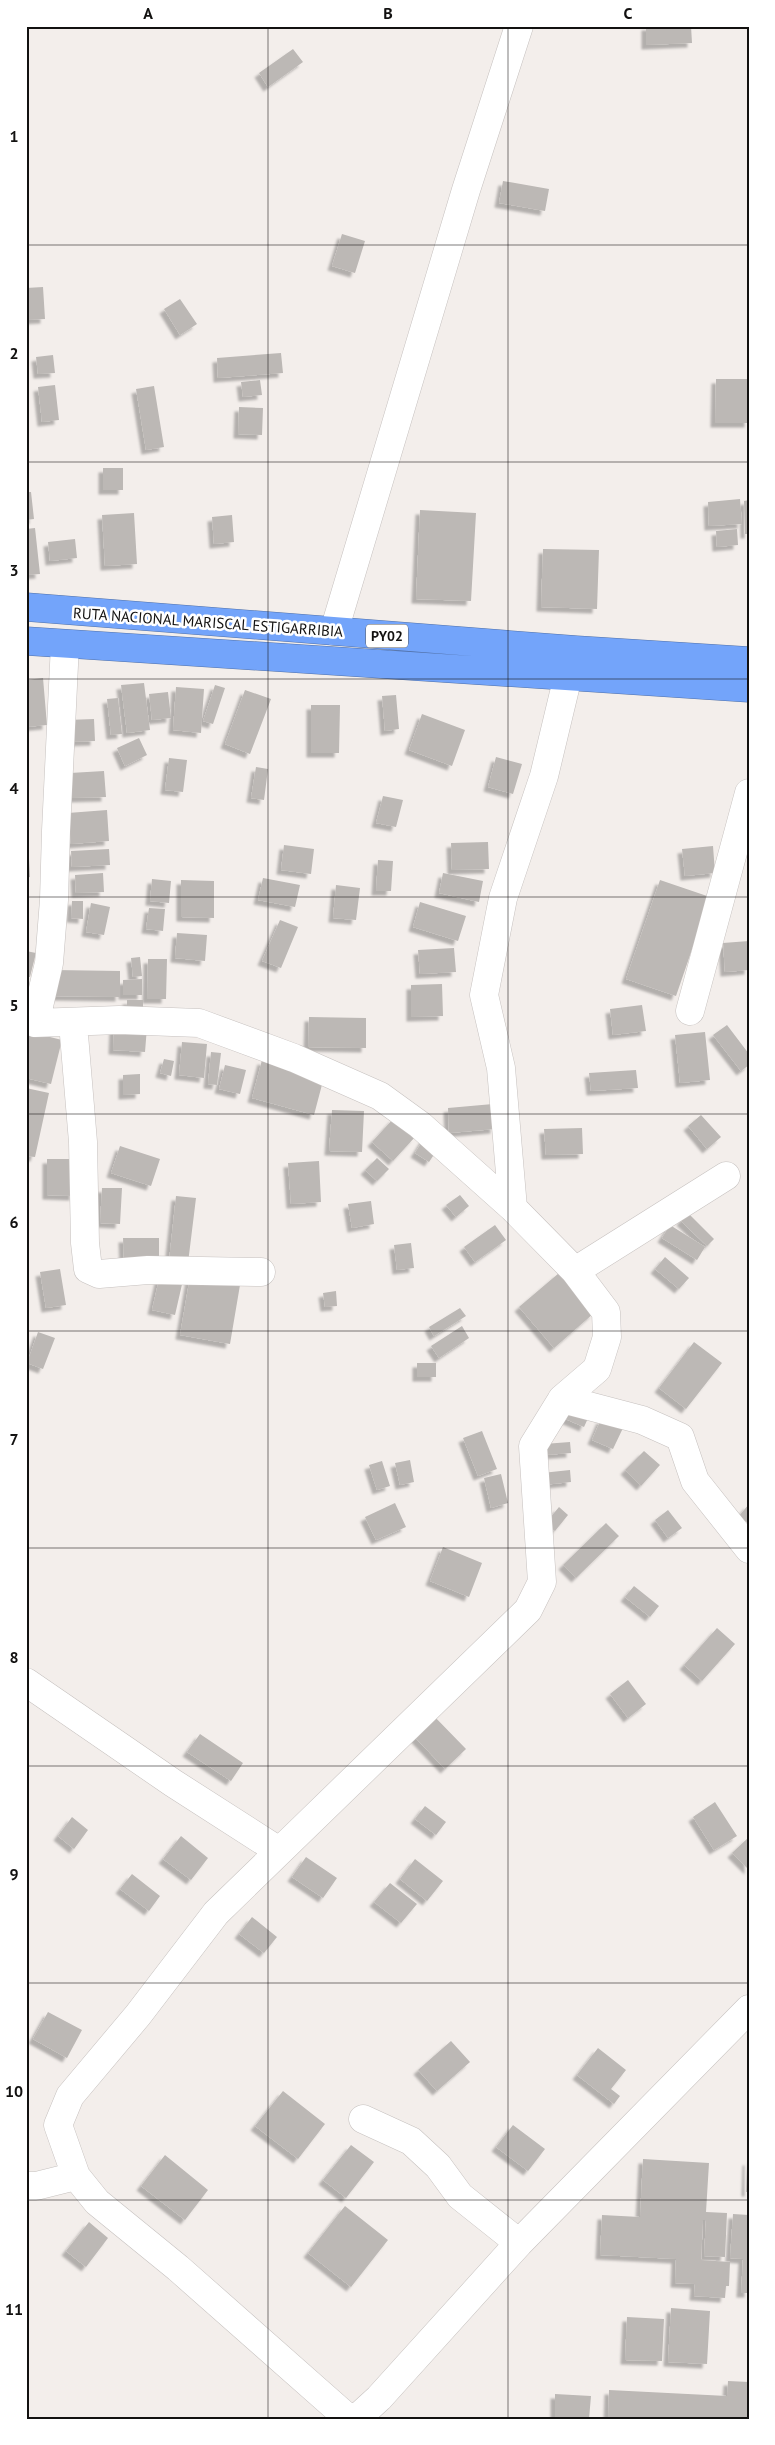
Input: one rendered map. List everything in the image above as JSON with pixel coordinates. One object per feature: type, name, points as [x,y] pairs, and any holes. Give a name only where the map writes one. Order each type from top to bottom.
[{"type":"highway","name":"RUTA NACIONAL MARISCAL ESTIGARRIBIA","points":[[26,608],[576,650],[749,661]]},
{"type":"highway","name":"RUTA NACIONAL MARISCAL ESTIGARRIBIA","points":[[26,641],[749,688]]},
{"type":"street","points":[[334,631],[464,200],[519,26]]},
{"type":"street","points":[[65,644],[50,962],[35,1023],[119,1020],[199,1023],[294,1058],[380,1096],[420,1125],[513,1208],[575,1271],[606,1312],[607,1337],[597,1369],[562,1399],[533,1446],[542,1582],[528,1610],[216,1913],[138,2015],[70,2096],[58,2125],[76,2176],[97,2202],[186,2274],[349,2419]]},
{"type":"street","points":[[513,1208],[500,1068],[484,995],[503,898],[544,776],[568,676]]},
{"type":"street","points":[[690,1011],[749,793]]},
{"type":"street","points":[[73,1023],[82,1142],[85,1243],[88,1269],[98,1274],[148,1270],[261,1272]]},
{"type":"street","points":[[575,1271],[726,1176]]},
{"type":"street","points":[[562,1399],[642,1420],[680,1437],[694,1481],[749,1549]]},
{"type":"street","points":[[26,1682],[173,1783],[279,1851]]},
{"type":"street","points":[[356,2419],[380,2398],[519,2243],[749,2009]]},
{"type":"street","points":[[362,2119],[411,2141],[438,2166],[460,2196],[519,2243]]},
{"type":"street","points":[[26,2186],[76,2176]]},
{"type":"building","points":[[646,26],[691,26],[692,43],[646,45]]},
{"type":"building","points":[[293,49],[303,62],[268,87],[259,73]]},
{"type":"building","points":[[503,181],[549,189],[545,211],[499,203]]},
{"type":"building","points":[[342,234],[365,241],[355,273],[332,266]]},
{"type":"building","points":[[43,287],[45,319],[26,320],[26,288]]},
{"type":"building","points":[[180,299],[197,324],[180,335],[164,309]]},
{"type":"building","points":[[281,353],[283,373],[218,378],[217,358]]},
{"type":"building","points":[[53,355],[55,373],[38,374],[36,357]]},
{"type":"building","points":[[716,379],[749,379],[749,423],[715,423]]},
{"type":"building","points":[[260,380],[262,395],[243,397],[241,382]]},
{"type":"building","points":[[55,385],[59,420],[42,422],[38,387]]},
{"type":"building","points":[[154,386],[164,447],[146,450],[136,389]]},
{"type":"building","points":[[239,407],[263,408],[262,435],[238,434]]},
{"type":"building","points":[[103,468],[123,468],[123,490],[103,490]]},
{"type":"building","points":[[26,492],[31,492],[34,519],[26,520]]},
{"type":"building","points":[[740,499],[742,524],[709,526],[708,502]]},
{"type":"building","points":[[749,500],[749,534],[745,534],[744,501]]},
{"type":"building","points":[[420,510],[476,513],[471,601],[416,599]]},
{"type":"building","points":[[134,513],[137,564],[105,566],[102,515]]},
{"type":"building","points":[[232,515],[234,542],[214,544],[212,517]]},
{"type":"building","points":[[35,528],[40,574],[26,575],[26,529]]},
{"type":"building","points":[[737,529],[738,545],[717,547],[716,531]]},
{"type":"building","points":[[75,539],[77,558],[50,561],[48,542]]},
{"type":"building","points":[[543,549],[599,550],[597,609],[541,607]]},
{"type":"building","points":[[43,678],[47,725],[26,727],[26,680]]},
{"type":"building","points":[[144,683],[150,730],[127,733],[121,685]]},
{"type":"building","points":[[215,685],[225,688],[213,724],[203,721]]},
{"type":"building","points":[[176,687],[204,689],[201,733],[173,730]]},
{"type":"building","points":[[245,690],[271,699],[250,754],[225,744]]},
{"type":"building","points":[[168,692],[171,718],[152,720],[149,694]]},
{"type":"building","points":[[396,695],[399,729],[385,731],[382,696]]},
{"type":"building","points":[[118,698],[122,734],[111,735],[107,699]]},
{"type":"building","points":[[311,705],[340,705],[339,753],[311,753]]},
{"type":"building","points":[[422,714],[465,730],[452,766],[409,750]]},
{"type":"building","points":[[94,719],[95,741],[67,742],[67,720]]},
{"type":"building","points":[[139,738],[147,755],[125,766],[117,748]]},
{"type":"building","points":[[496,757],[522,764],[513,794],[488,787]]},
{"type":"building","points":[[169,758],[187,760],[183,792],[165,790]]},
{"type":"building","points":[[256,767],[268,769],[264,800],[251,798]]},
{"type":"building","points":[[104,771],[106,797],[71,798],[70,773]]},
{"type":"building","points":[[383,796],[403,800],[396,827],[376,823]]},
{"type":"building","points":[[107,810],[109,841],[71,844],[68,813]]},
{"type":"building","points":[[488,842],[489,869],[452,870],[451,843]]},
{"type":"building","points":[[284,845],[314,849],[311,874],[281,870]]},
{"type":"building","points":[[713,846],[715,873],[685,876],[682,849]]},
{"type":"building","points":[[109,849],[110,865],[72,867],[71,851]]},
{"type":"building","points":[[26,859],[29,859],[30,877],[26,878]]},
{"type":"building","points":[[378,860],[393,861],[391,891],[376,891]]},
{"type":"building","points":[[103,873],[104,892],[76,893],[75,875]]},
{"type":"building","points":[[443,873],[483,881],[479,902],[439,893]]},
{"type":"building","points":[[263,878],[300,885],[295,907],[258,900]]},
{"type":"building","points":[[152,879],[171,881],[169,903],[150,901]]},
{"type":"building","points":[[181,880],[214,881],[214,918],[181,917]]},
{"type":"building","points":[[660,880],[710,897],[676,996],[626,979]]},
{"type":"building","points":[[336,885],[360,888],[356,920],[333,918]]},
{"type":"building","points":[[72,901],[83,901],[83,919],[71,918]]},
{"type":"building","points":[[420,902],[466,916],[458,941],[413,927]]},
{"type":"building","points":[[91,903],[110,907],[104,935],[86,932]]},
{"type":"building","points":[[149,908],[165,909],[163,931],[146,929]]},
{"type":"building","points":[[280,920],[298,927],[281,968],[262,961]]},
{"type":"building","points":[[177,933],[207,935],[205,961],[175,958]]},
{"type":"building","points":[[749,941],[749,970],[725,972],[723,943]]},
{"type":"building","points":[[454,948],[456,972],[420,974],[418,950]]},
{"type":"building","points":[[26,951],[36,953],[30,977],[26,977]]},
{"type":"building","points":[[140,957],[142,976],[133,977],[131,958]]},
{"type":"building","points":[[148,959],[167,959],[166,999],[147,999]]},
{"type":"building","points":[[54,970],[120,971],[120,997],[54,996]]},
{"type":"building","points":[[142,979],[142,995],[123,995],[123,980]]},
{"type":"building","points":[[442,984],[443,1016],[411,1017],[411,985]]},
{"type":"building","points":[[127,1000],[143,1000],[143,1014],[127,1014]]},
{"type":"building","points":[[642,1005],[646,1031],[613,1035],[610,1009]]},
{"type":"building","points":[[309,1017],[366,1018],[366,1048],[308,1047]]},
{"type":"building","points":[[114,1025],[147,1027],[145,1052],[113,1050]]},
{"type":"building","points":[[727,1025],[749,1054],[749,1065],[741,1071],[713,1035]]},
{"type":"building","points":[[30,1032],[62,1040],[51,1084],[26,1078],[26,1046]]},
{"type":"building","points":[[705,1032],[710,1080],[680,1083],[675,1035]]},
{"type":"building","points":[[182,1042],[207,1044],[204,1078],[179,1075]]},
{"type":"building","points":[[211,1052],[221,1053],[217,1085],[208,1084]]},
{"type":"building","points":[[164,1059],[174,1061],[171,1076],[160,1073]]},
{"type":"building","points":[[262,1060],[324,1077],[314,1115],[252,1098]]},
{"type":"building","points":[[225,1065],[246,1070],[240,1094],[219,1089]]},
{"type":"building","points":[[636,1070],[638,1088],[591,1091],[589,1073]]},
{"type":"building","points":[[140,1074],[140,1094],[123,1095],[123,1075]]},
{"type":"building","points":[[26,1088],[49,1093],[35,1157],[26,1156]]},
{"type":"building","points":[[493,1104],[495,1129],[449,1133],[448,1108]]},
{"type":"building","points":[[332,1110],[364,1111],[362,1152],[329,1151]]},
{"type":"building","points":[[701,1115],[721,1137],[707,1149],[688,1126]]},
{"type":"building","points":[[394,1118],[415,1137],[393,1161],[372,1142]]},
{"type":"building","points":[[582,1128],[583,1154],[546,1155],[544,1129]]},
{"type":"building","points":[[425,1137],[439,1147],[429,1162],[415,1153]]},
{"type":"building","points":[[120,1146],[160,1159],[151,1186],[111,1173]]},
{"type":"building","points":[[377,1158],[389,1169],[377,1181],[365,1170]]},
{"type":"building","points":[[47,1159],[74,1159],[74,1196],[47,1195]]},
{"type":"building","points":[[319,1161],[321,1202],[291,1204],[288,1163]]},
{"type":"building","points":[[102,1188],[122,1188],[120,1224],[100,1223]]},
{"type":"building","points":[[460,1195],[469,1206],[456,1217],[446,1205]]},
{"type":"building","points":[[176,1196],[196,1198],[188,1263],[169,1261]]},
{"type":"building","points":[[371,1201],[374,1224],[352,1228],[348,1204]]},
{"type":"building","points":[[688,1213],[714,1239],[707,1246],[681,1221]]},
{"type":"building","points":[[495,1225],[506,1240],[475,1262],[464,1247]]},
{"type":"building","points":[[670,1225],[705,1247],[697,1260],[662,1238]]},
{"type":"building","points":[[123,1238],[159,1238],[159,1261],[124,1262]]},
{"type":"building","points":[[411,1243],[414,1268],[397,1270],[394,1245]]},
{"type":"building","points":[[665,1257],[689,1278],[679,1289],[655,1269]]},
{"type":"building","points":[[60,1269],[66,1305],[46,1308],[40,1272]]},
{"type":"building","points":[[559,1273],[594,1313],[554,1348],[519,1307]]},
{"type":"building","points":[[160,1275],[183,1280],[175,1315],[152,1310]]},
{"type":"building","points":[[190,1277],[240,1285],[230,1344],[180,1335]]},
{"type":"building","points":[[336,1291],[337,1306],[325,1307],[323,1293]]},
{"type":"building","points":[[460,1308],[466,1316],[434,1336],[429,1327]]},
{"type":"building","points":[[462,1326],[469,1338],[439,1358],[431,1346]]},
{"type":"building","points":[[38,1332],[55,1338],[43,1369],[27,1363]]},
{"type":"building","points":[[694,1342],[722,1363],[686,1409],[659,1388]]},
{"type":"building","points":[[417,1363],[436,1363],[436,1377],[417,1377]]},
{"type":"building","points":[[567,1408],[589,1416],[584,1427],[563,1418]]},
{"type":"building","points":[[601,1419],[623,1428],[613,1449],[592,1440]]},
{"type":"building","points":[[482,1431],[497,1469],[478,1476],[463,1438]]},
{"type":"building","points":[[570,1442],[571,1453],[545,1455],[544,1444]]},
{"type":"building","points":[[644,1451],[660,1465],[641,1486],[625,1470]]},
{"type":"building","points":[[410,1460],[414,1482],[400,1485],[395,1463]]},
{"type":"building","points":[[382,1461],[390,1486],[377,1490],[369,1465]]},
{"type":"building","points":[[570,1470],[571,1482],[543,1485],[542,1473]]},
{"type":"building","points":[[501,1474],[508,1503],[491,1508],[484,1478]]},
{"type":"building","points":[[395,1503],[406,1527],[376,1540],[365,1517]]},
{"type":"building","points":[[749,1504],[749,1524],[739,1516]]},
{"type":"building","points":[[559,1507],[568,1515],[555,1531],[545,1524]]},
{"type":"building","points":[[668,1510],[682,1528],[668,1538],[655,1520]]},
{"type":"building","points":[[606,1523],[619,1536],[576,1578],[563,1565]]},
{"type":"building","points":[[443,1547],[482,1563],[469,1597],[430,1581]]},
{"type":"building","points":[[634,1586],[659,1606],[650,1617],[625,1597]]},
{"type":"building","points":[[717,1628],[735,1644],[702,1681],[684,1665]]},
{"type":"building","points":[[628,1680],[646,1704],[628,1718],[610,1694]]},
{"type":"building","points":[[431,1713],[466,1749],[445,1769],[411,1733]]},
{"type":"building","points":[[200,1734],[243,1763],[231,1781],[187,1752]]},
{"type":"building","points":[[715,1802],[737,1836],[714,1850],[693,1817]]},
{"type":"building","points":[[425,1806],[446,1822],[436,1835],[415,1819]]},
{"type":"building","points":[[72,1817],[88,1830],[74,1849],[58,1836]]},
{"type":"building","points":[[181,1836],[208,1858],[191,1880],[163,1859]]},
{"type":"building","points":[[749,1837],[749,1870],[732,1853]]},
{"type":"building","points":[[306,1857],[337,1878],[323,1898],[292,1877]]},
{"type":"building","points":[[415,1859],[443,1881],[427,1901],[400,1879]]},
{"type":"building","points":[[132,1874],[160,1896],[149,1911],[120,1889]]},
{"type":"building","points":[[390,1883],[417,1904],[401,1923],[374,1902]]},
{"type":"building","points":[[252,1917],[277,1937],[264,1953],[239,1934]]},
{"type":"building","points":[[48,2012],[82,2030],[67,2058],[33,2039]]},
{"type":"building","points":[[451,2041],[470,2062],[437,2091],[418,2070]]},
{"type":"building","points":[[598,2048],[626,2070],[611,2089],[620,2096],[614,2104],[577,2075]]},
{"type":"building","points":[[283,2091],[325,2124],[298,2159],[255,2126]]},
{"type":"building","points":[[513,2125],[545,2149],[528,2171],[496,2147]]},
{"type":"building","points":[[351,2145],[374,2162],[346,2198],[323,2180]]},
{"type":"building","points":[[165,2155],[208,2190],[185,2220],[141,2186]]},
{"type":"building","points":[[643,2159],[709,2163],[706,2212],[727,2213],[725,2257],[704,2256],[706,2220],[703,2220],[701,2260],[730,2262],[729,2286],[726,2286],[725,2298],[694,2296],[695,2284],[675,2283],[676,2259],[600,2255],[602,2215],[640,2217]]},
{"type":"building","points":[[747,2161],[749,2161],[749,2192],[746,2192]]},
{"type":"building","points":[[345,2206],[388,2240],[351,2287],[308,2253]]},
{"type":"building","points":[[733,2214],[749,2215],[749,2293],[741,2293],[743,2259],[730,2258]]},
{"type":"building","points":[[89,2222],[108,2238],[86,2267],[66,2251]]},
{"type":"building","points":[[671,2308],[710,2311],[707,2364],[668,2362]]},
{"type":"building","points":[[627,2317],[664,2319],[662,2361],[625,2360]]},
{"type":"building","points":[[728,2381],[749,2382],[749,2419],[608,2419],[609,2390],[727,2396]]},
{"type":"building","points":[[555,2394],[591,2396],[589,2419],[555,2419]]}]
